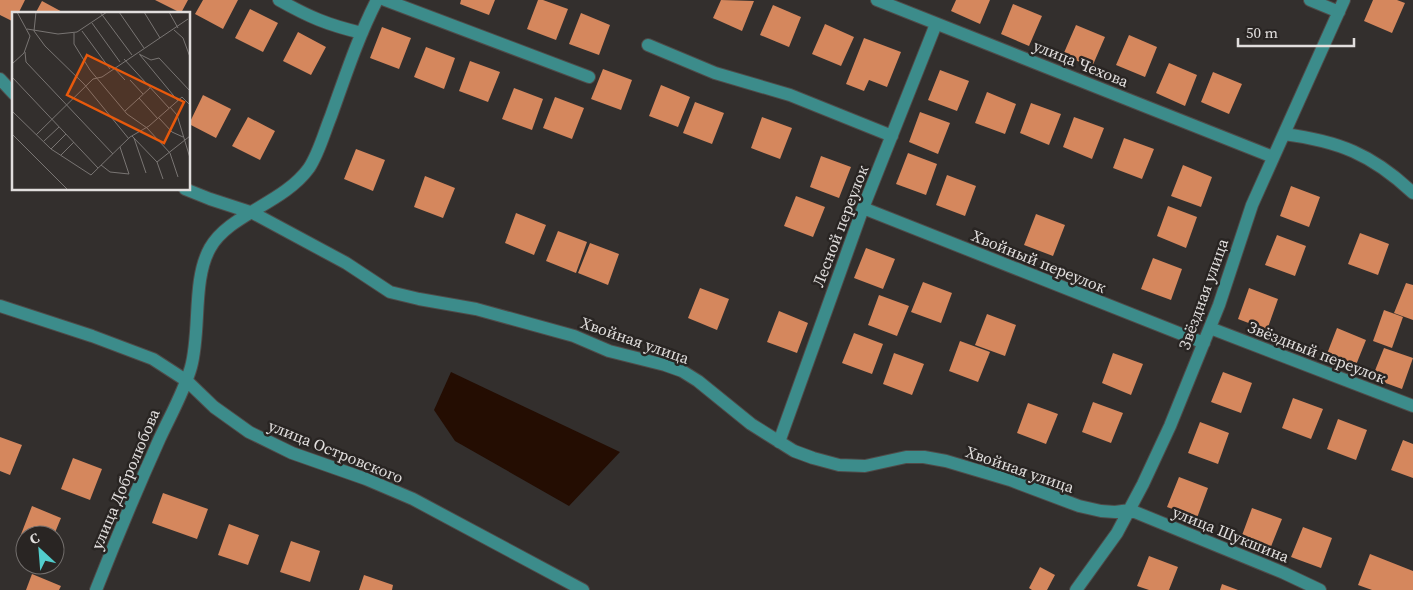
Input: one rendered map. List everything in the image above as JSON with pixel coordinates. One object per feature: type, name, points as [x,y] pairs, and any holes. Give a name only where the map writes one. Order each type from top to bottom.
[{"type":"street","points":[[279,0],[315,20],[334,27],[362,33]]},
{"type":"street","name":"улица Добролюбова","points":[[96,590],[130,506],[187,381],[195,354],[201,276],[210,248],[229,227],[282,195],[310,167],[362,33],[377,0]]},
{"type":"street","points":[[385,0],[589,77]]},
{"type":"street","name":"улица Чехова","points":[[877,0],[1273,157]]},
{"type":"street","points":[[1310,0],[1342,6]]},
{"type":"street","name":"Звёздная улица","points":[[1076,590],[1104,552],[1130,510],[1170,426],[1210,328],[1252,205],[1342,6]]},
{"type":"street","name":"Лесной переулок","points":[[779,442],[863,208],[936,24]]},
{"type":"street","points":[[648,45],[715,73],[790,95],[892,136]]},
{"type":"street","points":[[0,79],[12,92]]},
{"type":"street","points":[[1284,134],[1316,138],[1340,145],[1385,169],[1413,193]]},
{"type":"street","name":"Хвойная улица","points":[[188,190],[253,212],[346,263],[390,292],[476,309],[574,336],[609,351],[682,371],[698,381],[751,424],[794,451],[813,458],[839,465],[865,466],[906,457],[924,457],[946,461],[1010,480],[1079,506],[1101,511],[1130,510]]},
{"type":"street","name":"Хвойный переулок","points":[[863,208],[1204,343]]},
{"type":"street","name":"улица Островского","points":[[0,306],[92,336],[153,360],[187,381],[214,407],[249,432],[292,453],[366,479],[413,499],[583,590]]},
{"type":"street","name":"Звёздный переулок","points":[[1210,328],[1413,406]]},
{"type":"street","name":"улица Шукшина","points":[[1130,510],[1284,573],[1320,590]]},
{"type":"shaded area","points":[[451,372],[620,452],[569,506],[455,441],[434,410]]},
{"type":"building","points":[[0,0],[25,0],[19,12],[12,12],[12,21],[0,15]]},
{"type":"building","points":[[155,0],[188,0],[182,12]]},
{"type":"building","points":[[203,0],[238,0],[223,29],[195,14]]},
{"type":"building","points":[[461,0],[495,0],[489,15],[460,4]]},
{"type":"building","points":[[538,0],[568,9],[556,40],[527,29]]},
{"type":"building","points":[[721,0],[754,1],[742,31],[713,18]]},
{"type":"building","points":[[956,0],[990,0],[980,24],[951,11]]},
{"type":"building","points":[[1373,0],[1397,0],[1405,3],[1392,33],[1364,21]]},
{"type":"building","points":[[42,1],[62,12],[36,12]]},
{"type":"building","points":[[1013,4],[1042,16],[1029,46],[1001,34]]},
{"type":"building","points":[[773,5],[801,17],[789,47],[760,35]]},
{"type":"building","points":[[250,9],[278,23],[263,52],[235,38]]},
{"type":"building","points":[[581,13],[610,25],[599,55],[569,44]]},
{"type":"building","points":[[825,24],[854,37],[841,66],[812,54]]},
{"type":"building","points":[[1076,25],[1105,37],[1092,67],[1063,55]]},
{"type":"building","points":[[382,27],[411,38],[399,69],[370,58]]},
{"type":"building","points":[[298,32],[326,47],[311,75],[283,61]]},
{"type":"building","points":[[1129,35],[1157,47],[1145,77],[1116,65]]},
{"type":"building","points":[[864,38],[901,52],[887,87],[869,80],[864,91],[846,84]]},
{"type":"building","points":[[426,47],[455,58],[444,89],[414,77]]},
{"type":"building","points":[[470,61],[500,72],[488,102],[459,91]]},
{"type":"building","points":[[1169,63],[1197,75],[1185,106],[1156,93]]},
{"type":"building","points":[[603,69],[632,80],[621,110],[591,99]]},
{"type":"building","points":[[940,70],[969,81],[957,111],[928,100]]},
{"type":"building","points":[[1213,72],[1242,84],[1229,114],[1201,102]]},
{"type":"building","points":[[661,85],[690,97],[678,127],[649,116]]},
{"type":"building","points":[[514,88],[543,99],[532,130],[502,119]]},
{"type":"building","points":[[987,92],[1016,104],[1005,134],[975,123]]},
{"type":"building","points":[[203,95],[231,109],[216,138],[190,125]]},
{"type":"building","points":[[555,97],[584,108],[572,139],[543,128]]},
{"type":"building","points":[[695,102],[724,113],[712,144],[683,133]]},
{"type":"building","points":[[1031,103],[1061,114],[1049,145],[1020,133]]},
{"type":"building","points":[[920,112],[950,123],[938,154],[909,142]]},
{"type":"building","points":[[248,117],[275,131],[260,160],[232,146]]},
{"type":"building","points":[[762,117],[792,128],[780,159],[751,148]]},
{"type":"building","points":[[1074,117],[1104,128],[1092,159],[1063,147]]},
{"type":"building","points":[[1124,138],[1154,149],[1142,179],[1113,168]]},
{"type":"building","points":[[356,149],[385,160],[373,191],[344,179]]},
{"type":"building","points":[[908,153],[937,164],[926,195],[896,184]]},
{"type":"building","points":[[821,156],[851,167],[839,198],[810,187]]},
{"type":"building","points":[[1183,165],[1212,177],[1201,207],[1171,196]]},
{"type":"building","points":[[947,175],[976,186],[965,216],[936,205]]},
{"type":"building","points":[[425,176],[455,188],[443,218],[414,207]]},
{"type":"building","points":[[1291,186],[1320,197],[1309,227],[1280,216]]},
{"type":"building","points":[[796,196],[825,207],[813,237],[784,226]]},
{"type":"building","points":[[1168,206],[1197,217],[1186,248],[1157,236]]},
{"type":"building","points":[[516,213],[546,225],[534,255],[505,243]]},
{"type":"building","points":[[1036,214],[1065,225],[1053,256],[1024,245]]},
{"type":"building","points":[[558,231],[587,242],[576,273],[546,261]]},
{"type":"building","points":[[1360,233],[1389,244],[1378,275],[1348,264]]},
{"type":"building","points":[[1277,235],[1306,246],[1295,276],[1265,265]]},
{"type":"building","points":[[590,243],[619,254],[608,285],[578,273]]},
{"type":"building","points":[[866,248],[895,259],[883,289],[854,278]]},
{"type":"building","points":[[1153,258],[1182,269],[1171,300],[1141,289]]},
{"type":"building","points":[[923,282],[952,293],[941,323],[911,312]]},
{"type":"building","points":[[1406,283],[1413,285],[1413,320],[1394,313]]},
{"type":"building","points":[[700,288],[729,299],[717,330],[688,318]]},
{"type":"building","points":[[1249,288],[1278,299],[1267,330],[1238,319]]},
{"type":"building","points":[[879,295],[909,306],[897,336],[868,325]]},
{"type":"building","points":[[1384,310],[1403,317],[1392,348],[1373,341]]},
{"type":"building","points":[[779,311],[808,323],[797,353],[767,342]]},
{"type":"building","points":[[987,314],[1016,325],[1005,356],[975,345]]},
{"type":"building","points":[[1337,328],[1366,340],[1354,370],[1325,359]]},
{"type":"building","points":[[854,333],[883,344],[872,374],[842,363]]},
{"type":"building","points":[[960,341],[990,352],[978,382],[949,371]]},
{"type":"building","points":[[1384,348],[1413,358],[1402,389],[1372,378]]},
{"type":"building","points":[[894,353],[924,364],[912,395],[883,384]]},
{"type":"building","points":[[1113,353],[1143,364],[1131,395],[1102,383]]},
{"type":"building","points":[[1223,372],[1252,383],[1241,413],[1211,402]]},
{"type":"building","points":[[1293,398],[1323,409],[1311,439],[1282,428]]},
{"type":"building","points":[[1093,402],[1123,413],[1111,443],[1082,432]]},
{"type":"building","points":[[1028,403],[1058,414],[1046,444],[1017,433]]},
{"type":"building","points":[[1338,419],[1367,430],[1356,460],[1327,449]]},
{"type":"building","points":[[1200,422],[1229,433],[1218,464],[1188,453]]},
{"type":"building","points":[[0,437],[22,445],[10,475],[0,471]]},
{"type":"building","points":[[1403,440],[1413,444],[1413,478],[1391,470]]},
{"type":"building","points":[[73,458],[102,469],[90,500],[61,489]]},
{"type":"building","points":[[1179,477],[1208,488],[1197,518],[1167,507]]},
{"type":"building","points":[[163,493],[208,509],[197,539],[152,523]]},
{"type":"building","points":[[32,506],[61,518],[58,525],[25,525]]},
{"type":"building","points":[[1252,508],[1282,519],[1270,549],[1241,538]]},
{"type":"building","points":[[229,524],[259,535],[248,565],[218,555]]},
{"type":"building","points":[[1303,527],[1332,538],[1321,568],[1291,557]]},
{"type":"building","points":[[291,541],[320,551],[310,582],[280,572]]},
{"type":"building","points":[[1370,554],[1413,571],[1413,590],[1372,590],[1358,585]]},
{"type":"building","points":[[1149,556],[1178,567],[1169,590],[1149,590],[1137,586]]},
{"type":"building","points":[[1040,567],[1055,575],[1047,590],[1032,590],[1029,588]]},
{"type":"building","points":[[32,575],[61,586],[59,590],[26,590]]},
{"type":"building","points":[[364,575],[393,585],[392,590],[359,590]]},
{"type":"building","points":[[1222,584],[1238,590],[1220,590]]}]
